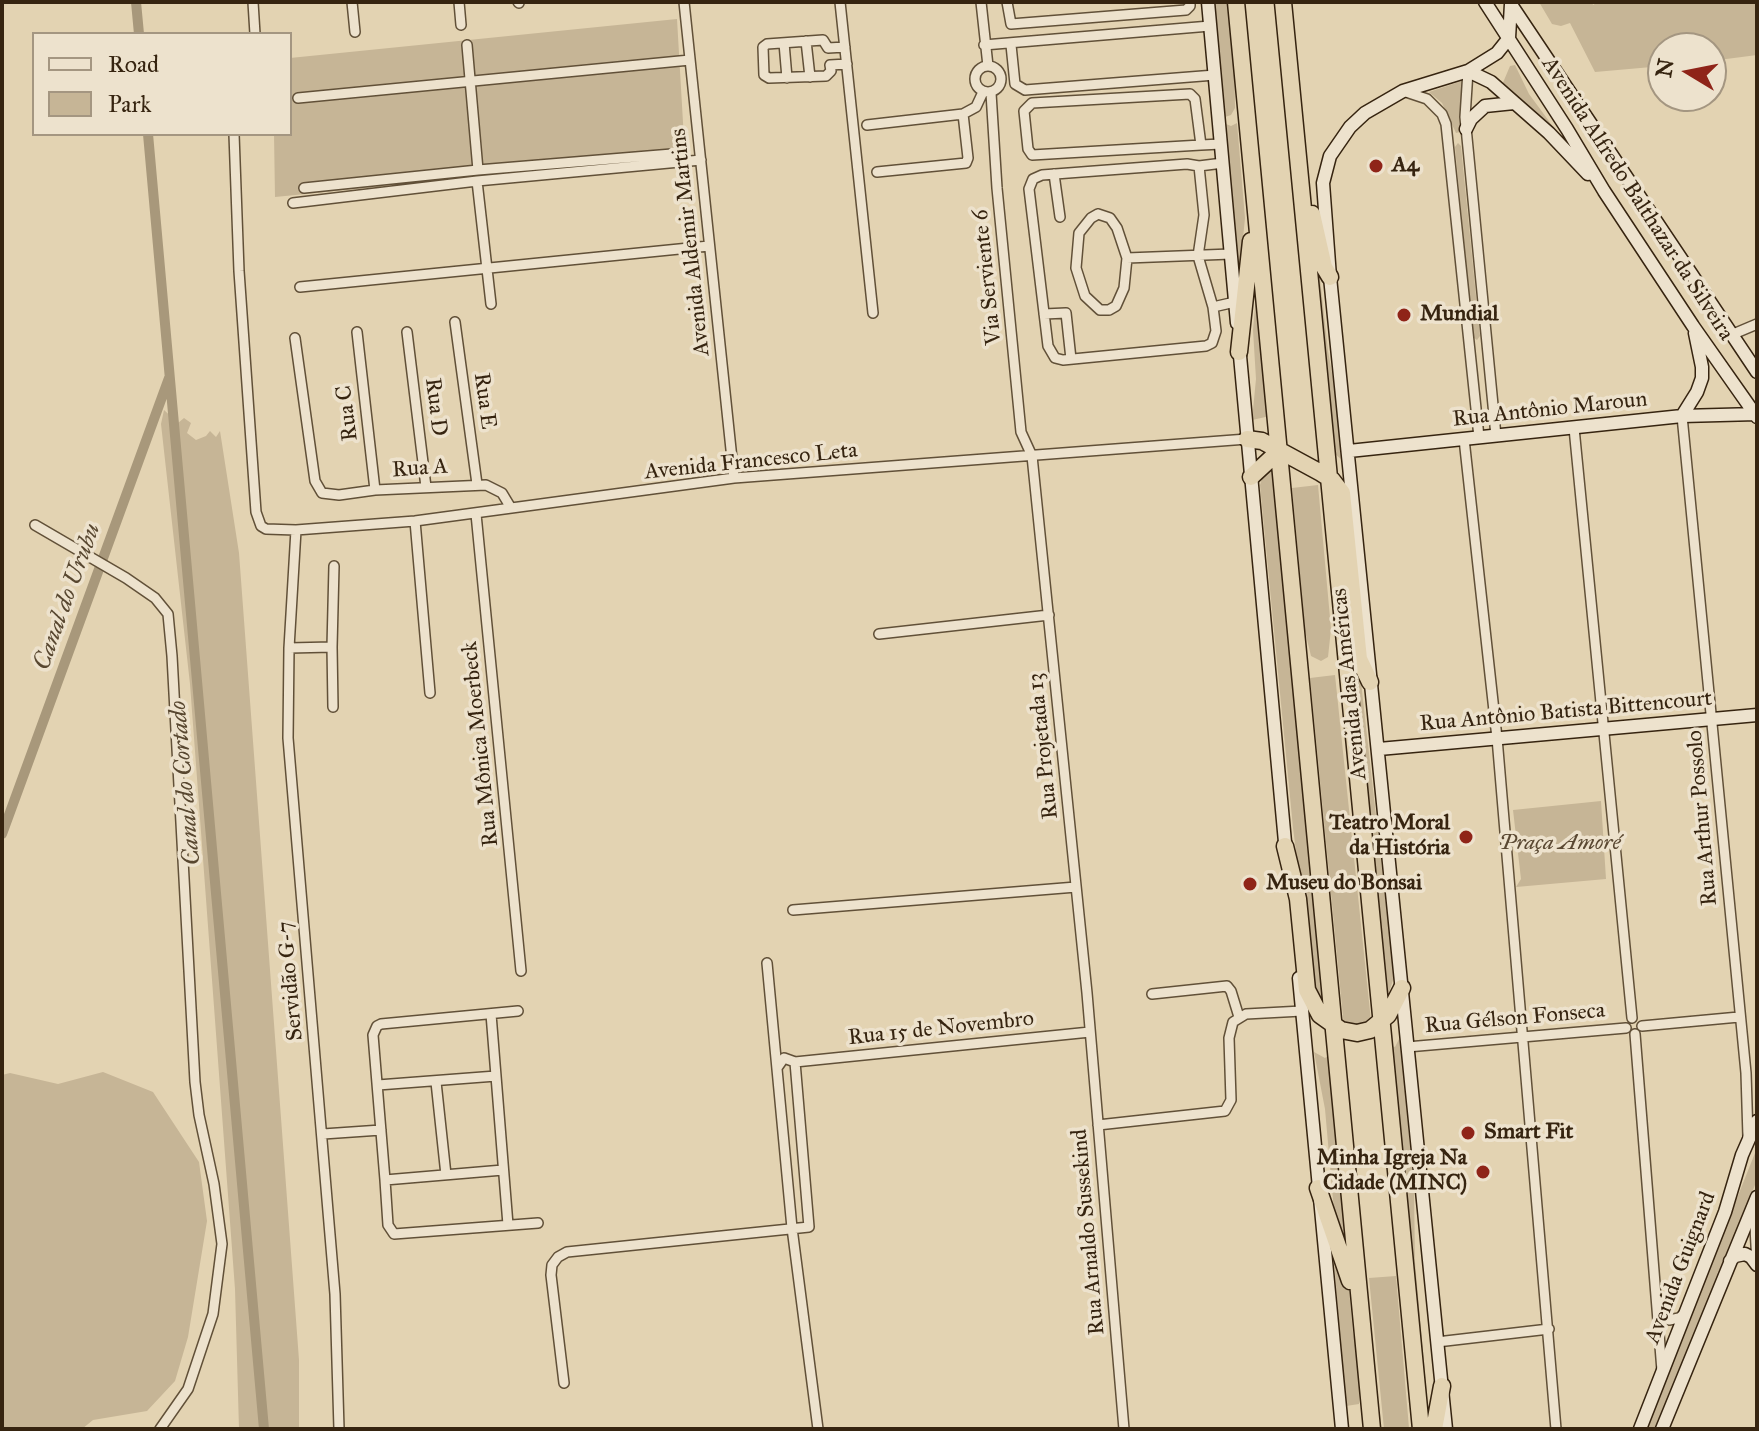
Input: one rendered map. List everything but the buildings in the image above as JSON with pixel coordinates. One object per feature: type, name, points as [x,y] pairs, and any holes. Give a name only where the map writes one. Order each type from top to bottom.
[{"type":"highway","points":[[1236,2],[1372,1429]]},
{"type":"highway","name":"Avenida das Américas","points":[[1283,2],[1421,1429]]},
{"type":"highway","points":[[1300,173],[1324,267],[1330,277]]},
{"type":"highway","points":[[1239,352],[1255,203]]},
{"type":"highway","points":[[1247,439],[1262,441],[1329,477],[1342,493],[1359,659],[1370,682]]},
{"type":"highway","points":[[1251,477],[1279,451]]},
{"type":"highway","points":[[1285,846],[1298,899],[1307,990],[1320,1015],[1334,1026],[1349,1032],[1363,1032],[1381,1023],[1393,1008],[1402,988]]},
{"type":"highway","points":[[1318,1188],[1359,1308]]},
{"type":"highway","points":[[1434,1429],[1442,1386]]},
{"type":"main road","points":[[1208,2],[1342,1429]]},
{"type":"main road","name":"Avenida Alfredo Balthazar da Silveira","points":[[1485,2],[1604,191],[1756,415]]},
{"type":"main road","points":[[1509,38],[1512,25],[1510,3]]},
{"type":"main road","name":"Avenida Alfredo Balthazar da Silveira","points":[[1510,3],[1757,372]]},
{"type":"main road","name":"Avenida das Américas","points":[[1446,1429],[1324,192],[1326,165],[1350,127],[1370,109],[1403,91],[1468,71],[1497,53],[1509,38]]},
{"type":"main road","points":[[1468,71],[1491,82],[1549,133],[1604,191]]},
{"type":"main road","points":[[1467,134],[1471,119],[1485,106],[1514,103]]},
{"type":"main road","points":[[1682,416],[1702,378],[1693,326]]},
{"type":"main road","name":"Rua Antônio Maroun","points":[[1349,451],[1682,416],[1756,415]]},
{"type":"main road","name":"Rua Antônio Batista Bittencourt","points":[[1379,749],[1757,715]]},
{"type":"main road","name":"Avenida Guignard","points":[[1640,1429],[1753,1140],[1757,1121]]},
{"type":"main road","name":"Avenida Guignard","points":[[1662,1429],[1755,1200]]},
{"type":"main road","points":[[1728,1264],[1735,1256],[1745,1254],[1757,1265]]},
{"type":"street","points":[[253,2],[255,32]]},
{"type":"street","points":[[352,2],[355,32]]},
{"type":"street","points":[[459,2],[461,25]]},
{"type":"street","name":"Avenida Aldemir Martins","points":[[684,2],[734,478]]},
{"type":"street","points":[[840,2],[873,313]]},
{"type":"street","points":[[981,2],[988,66]]},
{"type":"street","points":[[1007,2],[1011,24],[1186,10],[1190,2]]},
{"type":"street","points":[[984,45],[1210,26]]},
{"type":"street","points":[[823,40],[828,48],[831,71],[826,76],[769,78],[764,75],[763,47],[806,41],[823,40]]},
{"type":"street","points":[[806,41],[810,77]]},
{"type":"street","points":[[784,43],[787,78]]},
{"type":"street","points":[[467,45],[491,304]]},
{"type":"street","points":[[1011,45],[1015,84],[1025,90],[1215,75]]},
{"type":"street","points":[[828,48],[845,47]]},
{"type":"street","points":[[298,98],[690,60]]},
{"type":"street","points":[[830,65],[847,64]]},
{"type":"street","points":[[867,125],[963,114],[976,107],[987,92],[998,88],[1001,76],[997,68],[988,66],[980,69],[975,77],[977,86],[987,92]]},
{"type":"street","points":[[1468,71],[1467,134],[1496,436]]},
{"type":"street","points":[[1403,91],[1427,99],[1436,106],[1446,124],[1479,437]]},
{"type":"street","name":"Via Serviente 6","points":[[987,92],[1021,432],[1032,456]]},
{"type":"street","points":[[1201,145],[1195,99],[1190,94],[1032,103],[1024,111],[1028,149],[1032,155],[1221,144]]},
{"type":"street","points":[[877,172],[966,163],[963,114]]},
{"type":"street","points":[[1449,140],[1467,134]]},
{"type":"street","name":"Avenida Francesco Leta","points":[[234,136],[241,302],[256,512],[261,526],[273,530],[415,521],[734,478],[1247,439]]},
{"type":"street","points":[[293,203],[477,176],[684,153]]},
{"type":"street","points":[[304,188],[701,160]]},
{"type":"street","points":[[1199,166],[1204,215],[1198,256],[1213,307],[1215,337],[1206,346],[1055,358],[1050,353],[1044,314],[1029,189],[1033,179],[1054,174],[1223,163]]},
{"type":"street","points":[[1054,174],[1060,217]]},
{"type":"street","points":[[1098,214],[1110,218],[1122,240],[1127,258],[1121,297],[1116,306],[1100,310],[1085,296],[1076,268],[1079,233],[1098,214]]},
{"type":"street","points":[[300,287],[709,246]]},
{"type":"street","points":[[1127,258],[1231,254]]},
{"type":"street","points":[[1213,307],[1235,302]]},
{"type":"street","points":[[1044,314],[1066,313],[1071,359]]},
{"type":"street","name":"Rua E","points":[[455,322],[477,484]]},
{"type":"street","points":[[1731,335],[1757,324]]},
{"type":"street","name":"Rua C","points":[[357,332],[375,490]]},
{"type":"street","name":"Rua D","points":[[407,332],[426,487]]},
{"type":"street","name":"Rua A","points":[[295,338],[315,481],[322,493],[339,495],[477,484],[495,488],[511,508]]},
{"type":"street","points":[[1475,398],[1484,403],[1491,400]]},
{"type":"street","name":"Rua Arthur Possolo","points":[[1682,416],[1753,1140]]},
{"type":"street","points":[[1574,428],[1632,1018]]},
{"type":"street","points":[[1464,439],[1497,738],[1556,1429]]},
{"type":"street","name":"Rua Projetada 13","points":[[1032,456],[1090,1032]]},
{"type":"street","name":"Rua Mônica Moerbeck","points":[[476,514],[521,971]]},
{"type":"street","points":[[415,521],[430,693]]},
{"type":"street","points":[[35,525],[126,578],[155,598],[168,614],[195,1082],[222,1244],[213,1314],[188,1389],[160,1429]]},
{"type":"street","name":"Servidão G-7","points":[[296,530],[289,648],[288,738],[335,1294],[339,1429]]},
{"type":"street","points":[[333,707],[334,566]]},
{"type":"street","points":[[879,634],[1049,615]]},
{"type":"street","points":[[289,648],[332,647]]},
{"type":"street","points":[[793,910],[1076,887]]},
{"type":"street","points":[[767,963],[792,1228],[818,1429]]},
{"type":"street","points":[[1152,994],[1227,986],[1239,1017]]},
{"type":"street","points":[[518,1011],[377,1026],[373,1035],[388,1225],[394,1234],[538,1223]]},
{"type":"street","points":[[1098,1125],[1225,1111],[1231,1100],[1230,1030],[1239,1017],[1302,1011]]},
{"type":"street","points":[[491,1014],[508,1225]]},
{"type":"street","points":[[1642,1026],[1739,1017]]},
{"type":"street","points":[[1632,1018],[1641,1021],[1642,1026],[1635,1034],[1629,1033],[1626,1028],[1632,1018]]},
{"type":"street","name":"Rua Gélson Fonseca","points":[[1407,1047],[1626,1028]]},
{"type":"street","name":"Rua 15 de Novembro","points":[[795,1062],[1090,1032]]},
{"type":"street","name":"Rua Arnaldo Sussekind","points":[[1090,1032],[1124,1429]]},
{"type":"street","points":[[1635,1034],[1662,1374]]},
{"type":"street","points":[[564,1383],[551,1275],[552,1265],[558,1257],[567,1252],[809,1227],[795,1062],[784,1058],[777,1068]]},
{"type":"street","points":[[1746,1073],[1757,1085]]},
{"type":"street","points":[[378,1085],[496,1076]]},
{"type":"street","points":[[436,1082],[446,1175]]},
{"type":"street","points":[[323,1134],[381,1130]]},
{"type":"street","points":[[385,1180],[503,1170]]},
{"type":"street","points":[[1755,1200],[1757,1265]]},
{"type":"street","points":[[1657,1306],[1661,1315],[1669,1320],[1679,1318],[1686,1312]]},
{"type":"street","points":[[1437,1342],[1549,1329]]},
{"type":"green space","points":[[1214,2],[1230,2],[1234,42],[1235,108],[1231,115],[1225,117]]},
{"type":"green space","points":[[1539,2],[1592,2],[1593,5],[1598,2],[1757,2],[1757,55],[1727,59],[1727,32],[1647,32],[1647,67],[1595,72],[1570,23],[1561,26],[1552,24]]},
{"type":"green space","points":[[677,19],[685,157],[275,197],[274,136],[292,136],[292,58]]},
{"type":"green space","points":[[1515,65],[1529,94],[1557,132],[1502,85],[1510,66]]},
{"type":"green space","points":[[1462,81],[1460,132],[1456,133],[1442,103],[1429,92]]},
{"type":"green space","points":[[1237,123],[1245,218],[1239,279],[1226,124],[1231,126]]},
{"type":"green space","points":[[1458,143],[1461,146],[1480,336],[1477,340],[1473,337],[1455,147]]},
{"type":"green space","points":[[1312,242],[1318,260],[1337,400],[1341,459],[1330,450]]},
{"type":"green space","points":[[1258,271],[1270,416],[1252,420],[1256,379],[1253,330]]},
{"type":"green space","points":[[164,410],[178,423],[184,418],[191,423],[187,433],[196,440],[210,431],[216,437],[220,431],[239,553],[299,1360],[299,1429],[239,1429],[235,1289],[190,684],[161,424]]},
{"type":"green space","points":[[1274,464],[1329,1016],[1314,990],[1293,828],[1260,485],[1265,469]]},
{"type":"green space","points":[[1318,485],[1331,629],[1328,657],[1321,661],[1311,656],[1305,631],[1292,488]]},
{"type":"green space","points":[[1342,512],[1394,977],[1384,1008]]},
{"type":"green space","points":[[1335,675],[1371,1021],[1363,1026],[1344,1027],[1310,678]]},
{"type":"green space","name":"Praça Amoré","points":[[1601,801],[1606,879],[1516,887],[1521,879],[1513,810]]},
{"type":"green space","points":[[1400,1037],[1430,1429],[1425,1429],[1388,1045],[1395,1047]]},
{"type":"green space","points":[[1314,1052],[1325,1058],[1333,1052],[1353,1268],[1334,1211],[1325,1109]]},
{"type":"green space","points":[[103,1072],[153,1092],[199,1162],[207,1221],[188,1337],[175,1381],[147,1411],[93,1420],[82,1429],[2,1429],[2,1075],[10,1073],[58,1084]]},
{"type":"green space","points":[[1757,1148],[1757,1180],[1656,1429],[1645,1429]]},
{"type":"green space","points":[[1332,1237],[1349,1290],[1353,1333],[1361,1365],[1359,1404],[1346,1406]]},
{"type":"green space","points":[[1396,1276],[1409,1429],[1384,1429],[1369,1278]]},
{"type":"waterway","name":"Canal do Cortado","points":[[136,2],[139,32]]},
{"type":"waterway","name":"Canal do Cortado","points":[[148,136],[264,1429]]},
{"type":"waterway","name":"Canal do Urubu","points":[[2,834],[169,378]]},
{"type":"place","name":"A4","points":[[1376,166]]},
{"type":"place","name":"Mundial","points":[[1404,315]]},
{"type":"place","name":"Teatro Moral da História","points":[[1466,837]]},
{"type":"place","name":"Museu do Bonsai","points":[[1250,884]]},
{"type":"place","name":"Smart Fit","points":[[1468,1133]]},
{"type":"place","name":"Minha Igreja Na Cidade (MINC)","points":[[1483,1172]]}]
